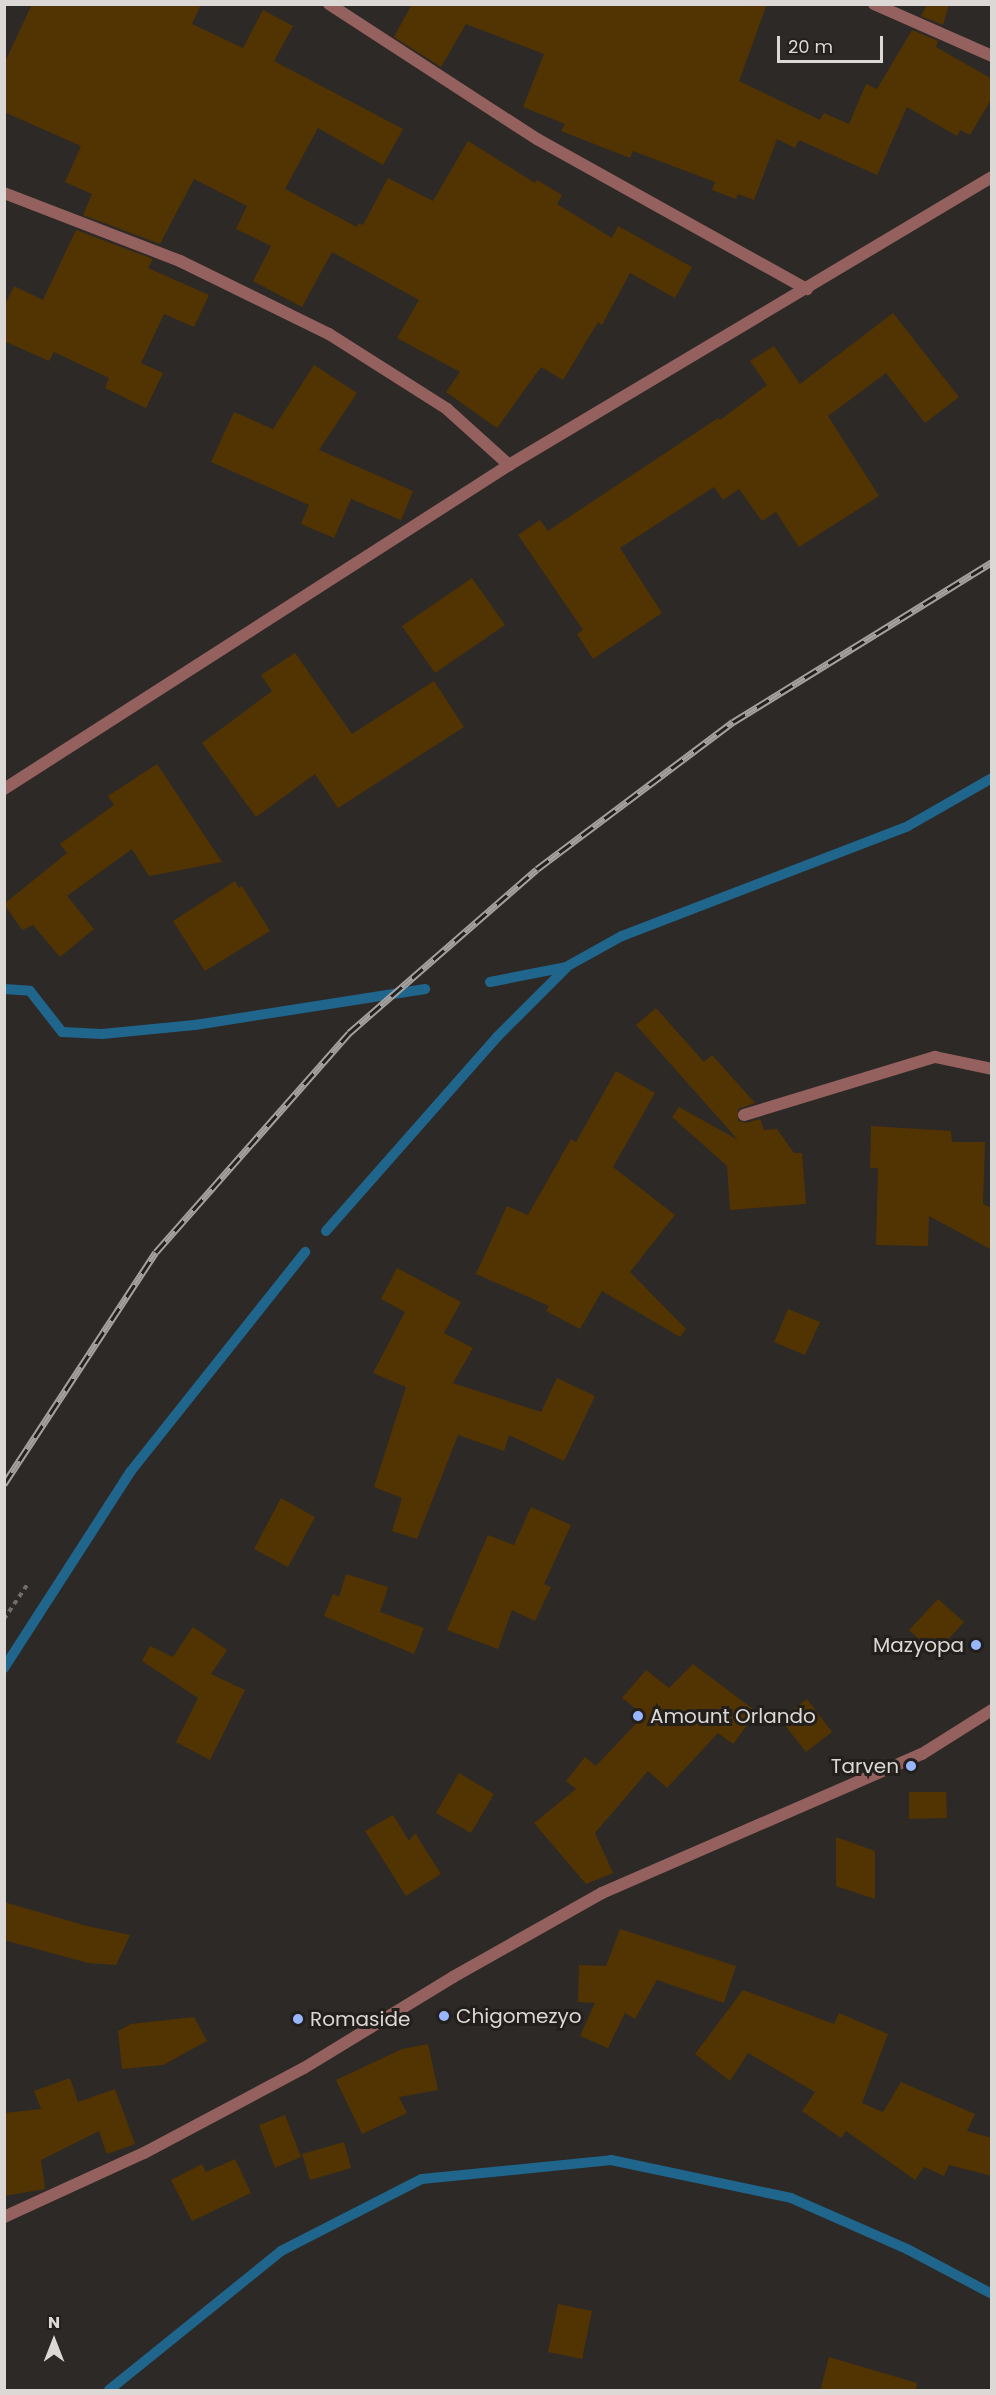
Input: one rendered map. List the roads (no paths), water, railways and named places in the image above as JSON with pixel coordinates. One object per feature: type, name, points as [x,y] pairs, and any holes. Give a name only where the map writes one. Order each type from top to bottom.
[{"type":"street","points":[[329,4],[537,139],[807,289]]},
{"type":"street","points":[[874,4],[992,56]]},
{"type":"street","points":[[4,789],[509,465],[992,177]]},
{"type":"street","points":[[4,193],[180,261],[329,334],[447,409],[509,465]]},
{"type":"street","points":[[744,1115],[935,1057],[992,1069]]},
{"type":"street","points":[[4,2217],[144,2153],[304,2068],[453,1977],[602,1893],[922,1754],[992,1710]]},
{"type":"waterway","points":[[490,982],[566,967],[622,936],[908,826],[992,778]]},
{"type":"waterway","points":[[326,1231],[497,1037],[566,968]]},
{"type":"waterway","points":[[4,989],[30,991],[62,1032],[102,1034],[195,1025],[425,989]]},
{"type":"waterway","points":[[4,1668],[131,1471],[305,1252]]},
{"type":"waterway","points":[[109,2390],[281,2251],[422,2179],[611,2160],[791,2198],[907,2249],[992,2294]]},
{"type":"railway","points":[[4,1484],[156,1252],[349,1033],[537,869],[733,722],[992,562]]},
{"type":"place","name":"Mazyopa","points":[[976,1645]]},
{"type":"place","name":"Amount Orlando","points":[[638,1716]]},
{"type":"place","name":"Tarven","points":[[911,1766]]},
{"type":"place","name":"Chigomezyo","points":[[444,2016]]},
{"type":"place","name":"Romaside","points":[[298,2019]]}]
